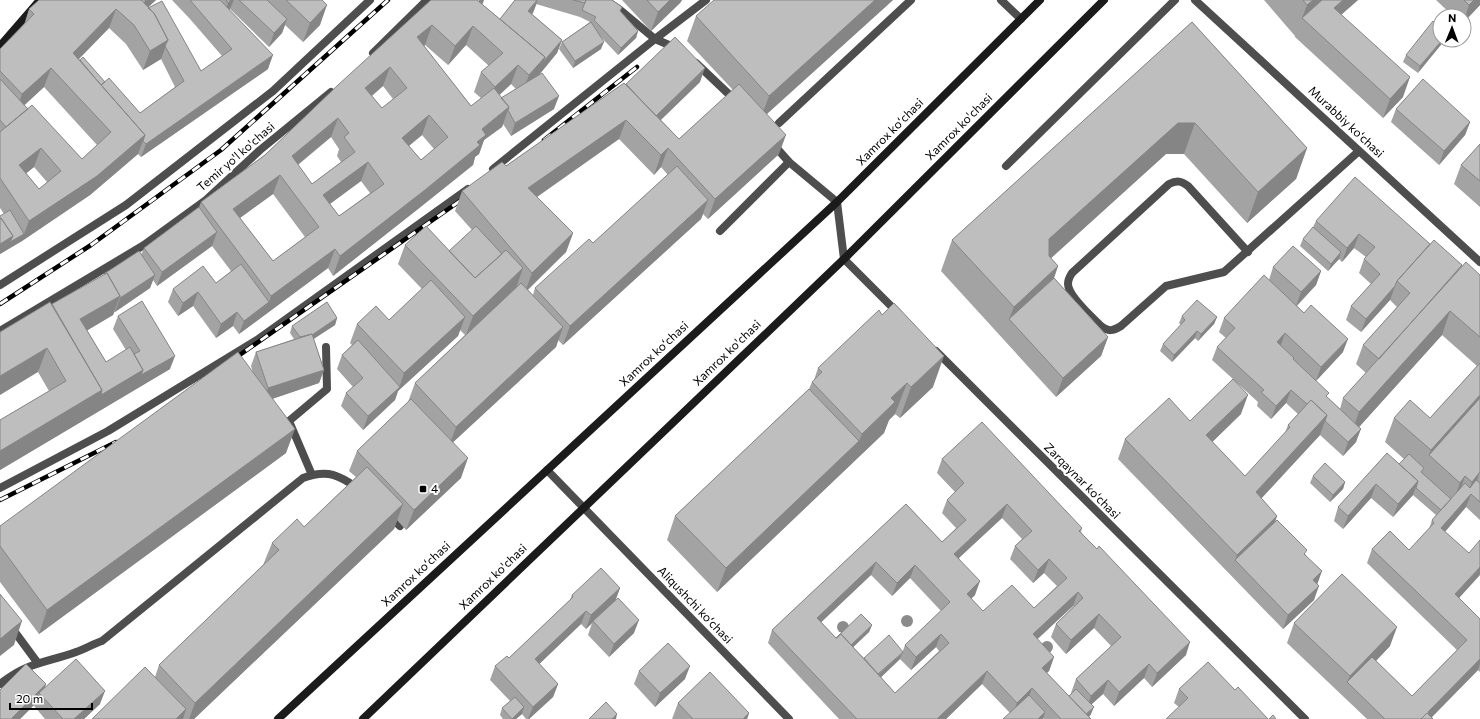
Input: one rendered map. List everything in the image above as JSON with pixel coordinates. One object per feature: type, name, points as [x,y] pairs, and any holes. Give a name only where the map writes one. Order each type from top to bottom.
[{"type":"main road","points":[[0,46],[40,0]]},
{"type":"main road","name":"Xamrox koʻchasi","points":[[278,719],[837,202],[1040,0]]},
{"type":"main road","name":"Xamrox ko'chasi","points":[[363,719],[844,259],[1104,0]]},
{"type":"street","points":[[0,285],[126,205],[273,91],[370,0]]},
{"type":"street","points":[[366,60],[427,0]]},
{"type":"street","points":[[604,0],[619,9],[655,39],[680,49],[743,109]]},
{"type":"street","points":[[488,174],[655,39],[706,0]]},
{"type":"street","points":[[779,123],[911,0]]},
{"type":"street","points":[[1001,0],[1021,19]]},
{"type":"street","points":[[1006,166],[1175,0]]},
{"type":"street","name":"Murabbiy ko‘chasi","points":[[1195,0],[1480,262]]},
{"type":"street","name":"Temir yo'l ko'chasi","points":[[0,331],[144,245],[206,200],[260,150],[338,85]]},
{"type":"street","points":[[768,138],[789,162],[837,202],[844,259],[905,320]]},
{"type":"street","points":[[1248,252],[1188,186],[1182,182],[1175,181],[1169,184],[1072,273],[1068,279],[1068,286],[1072,294],[1101,326],[1106,330],[1113,330],[1121,326],[1166,286],[1224,272],[1248,252],[1359,151]]},
{"type":"street","points":[[720,231],[789,162]]},
{"type":"street","points":[[0,488],[108,431],[257,340],[475,184]]},
{"type":"street","name":"Zarqaynar ko‘chasi","points":[[928,343],[1305,719]]},
{"type":"street","points":[[312,475],[289,421],[326,389],[326,348]]},
{"type":"street","name":"Aliqushchi ko‘chasi","points":[[547,470],[789,719]]},
{"type":"street","points":[[0,684],[15,672],[37,662],[76,652],[102,640],[303,478],[325,473],[340,476],[366,493]]},
{"type":"street","points":[[383,510],[400,526]]},
{"type":"street","points":[[0,612],[37,662]]},
{"type":"building","points":[[39,0],[141,0],[154,13],[168,40],[150,51],[134,25],[116,9],[73,53],[145,135],[97,176],[29,221],[0,178],[0,132],[32,105],[82,159],[111,132],[51,68],[22,94],[0,71],[0,49],[34,14],[29,9]],"holes":[[[41,148],[61,171],[39,189],[19,165]]]},
{"type":"building","points":[[190,0],[220,0],[273,55],[146,144],[143,141],[145,135],[101,85],[109,78],[140,113],[184,81],[165,46],[168,40],[154,13],[148,8],[162,1],[201,71],[232,49]]},
{"type":"building","points":[[239,0],[267,0],[287,19],[274,33]]},
{"type":"building","points":[[286,0],[322,0],[327,5],[310,23]]},
{"type":"building","points":[[431,0],[477,0],[545,57],[529,75],[518,65],[495,87],[481,72],[503,53],[473,26],[455,46],[432,25],[417,37],[471,106],[494,88],[509,107],[482,129],[486,135],[477,142],[480,145],[425,190],[340,256],[335,249],[271,296],[201,202],[265,155],[338,85]],"holes":[[[390,67],[407,88],[382,108],[365,88]],[[429,115],[448,137],[421,160],[402,138]],[[338,118],[349,133],[344,137],[355,152],[312,184],[292,156]],[[368,162],[384,184],[339,216],[323,195]],[[280,175],[319,227],[273,261],[233,209]]]},
{"type":"building","points":[[515,0],[537,0],[528,11],[562,40],[543,62],[545,57],[500,19]]},
{"type":"building","points":[[573,0],[586,0],[585,3]]},
{"type":"building","points":[[586,0],[612,0],[622,7],[620,11],[638,31],[621,48],[594,20],[596,17],[582,10]]},
{"type":"building","points":[[647,0],[670,0],[658,12]]},
{"type":"building","points":[[714,0],[875,0],[769,96],[696,16]]},
{"type":"building","points":[[1303,0],[1313,0],[1307,5]]},
{"type":"building","points":[[1322,0],[1343,0],[1334,8],[1410,77],[1390,99],[1302,18]]},
{"type":"building","points":[[1464,0],[1474,0],[1469,5]]},
{"type":"building","points":[[591,22],[604,42],[575,61],[562,42]]},
{"type":"building","points":[[1192,22],[1307,148],[1258,192],[1195,123],[1178,123],[1049,239],[1049,256],[1058,266],[1014,307],[952,240]]},
{"type":"building","points":[[1432,22],[1432,48],[1435,48],[1420,66],[1406,55]]},
{"type":"building","points":[[675,37],[705,68],[656,116],[626,84]]},
{"type":"building","points":[[83,57],[105,82],[101,85],[80,60]]},
{"type":"building","points":[[542,73],[559,96],[515,123],[508,110],[509,107],[501,98]]},
{"type":"building","points":[[0,79],[28,109],[6,127],[0,120]]},
{"type":"building","points":[[1423,79],[1470,122],[1444,151],[1396,109]]},
{"type":"building","points":[[624,83],[679,139],[739,84],[786,135],[715,199],[668,148],[661,155],[626,120],[528,188],[573,233],[532,273],[462,191],[502,162],[506,166]]},
{"type":"building","points":[[1480,144],[1480,181],[1461,165]]},
{"type":"building","points":[[677,166],[708,200],[570,326],[535,288],[589,239],[593,243]]},
{"type":"building","points":[[1355,177],[1430,244],[1366,319],[1351,306],[1380,274],[1364,259],[1375,247],[1359,234],[1347,248],[1316,221]]},
{"type":"building","points":[[199,207],[217,232],[162,272],[144,248]]},
{"type":"building","points":[[10,210],[24,234],[10,242],[13,236],[1,218],[0,219],[0,216]]},
{"type":"building","points":[[1,218],[13,236],[0,244],[0,219]]},
{"type":"building","points":[[426,226],[475,278],[506,250],[523,268],[473,316],[405,245]]},
{"type":"building","points":[[476,226],[502,254],[475,278],[449,251]]},
{"type":"building","points":[[1313,227],[1341,252],[1331,264],[1303,239]]},
{"type":"building","points":[[1434,240],[1462,265],[1379,359],[1363,345],[1410,293],[1397,281]]},
{"type":"building","points":[[1293,246],[1321,271],[1301,292],[1273,267]]},
{"type":"building","points":[[139,251],[155,275],[120,298],[107,273],[104,274]]},
{"type":"building","points":[[1466,262],[1480,275],[1480,337],[1450,311],[1359,412],[1343,398]]},
{"type":"building","points":[[241,264],[269,302],[244,321],[237,312],[221,324],[198,292],[183,303],[173,289],[203,266],[216,283]]},
{"type":"building","points":[[107,273],[120,296],[80,319],[106,362],[130,347],[143,370],[101,395],[102,390],[52,304]]},
{"type":"building","points":[[1264,275],[1304,313],[1311,305],[1348,339],[1321,367],[1285,333],[1277,342],[1329,393],[1326,396],[1361,429],[1348,442],[1325,421],[1327,415],[1311,400],[1307,404],[1291,390],[1276,406],[1261,392],[1264,390],[1217,347],[1235,328],[1224,318]]},
{"type":"building","points":[[1054,278],[1108,337],[1063,378],[1009,319]]},
{"type":"building","points":[[431,280],[465,317],[404,373],[357,324],[376,306],[389,320]]},
{"type":"building","points":[[521,283],[563,327],[456,427],[415,383]]},
{"type":"building","points":[[1197,300],[1217,317],[1201,334],[1197,331],[1174,355],[1163,344],[1185,320],[1182,316]]},
{"type":"building","points":[[142,301],[175,356],[141,375],[143,370],[134,354],[140,351],[118,316]]},
{"type":"building","points":[[50,302],[102,390],[0,451],[0,420],[66,381],[47,348],[0,376],[0,332]]},
{"type":"building","points":[[327,302],[337,318],[312,335],[300,337],[292,326]]},
{"type":"building","points":[[894,303],[944,356],[911,387],[907,383],[891,398],[895,402],[862,434],[812,382],[822,372],[818,368],[879,310],[882,315]]},
{"type":"building","points":[[312,334],[324,370],[268,388],[256,352]]},
{"type":"building","points":[[358,340],[400,387],[368,416],[346,393],[363,378],[342,355]]},
{"type":"building","points":[[238,352],[295,429],[47,610],[0,546],[0,526]]},
{"type":"building","points":[[1480,363],[1480,395],[1431,450],[1394,418],[1410,400],[1430,418]]},
{"type":"building","points":[[1233,379],[1248,395],[1206,435],[1245,476],[1290,427],[1288,425],[1311,400],[1327,415],[1256,492],[1277,516],[1237,555],[1125,439],[1169,398],[1190,421]]},
{"type":"building","points":[[809,389],[859,441],[726,568],[675,516]]},
{"type":"building","points":[[1480,398],[1480,472],[1472,482],[1465,476],[1460,483],[1429,455]]},
{"type":"building","points":[[411,399],[468,458],[414,510],[357,451]]},
{"type":"building","points":[[982,422],[1082,528],[1079,531],[1097,549],[1099,546],[1190,642],[1157,673],[1149,664],[1119,692],[1108,680],[1091,696],[1076,679],[1121,637],[1099,614],[1071,640],[1069,638],[1056,624],[1083,598],[1078,592],[1033,634],[1054,657],[1042,668],[1091,719],[1061,719],[1032,688],[1017,703],[987,671],[937,719],[857,719],[772,630],[906,504],[942,542],[966,520],[947,500],[964,483],[942,459]],"holes":[[[1007,504],[1032,531],[1015,546],[1038,570],[1049,559],[1067,578],[1034,608],[1012,585],[983,611],[967,594],[980,581],[954,554]],[[876,562],[897,583],[915,565],[950,602],[905,645],[916,657],[941,634],[949,643],[895,693],[841,634],[836,638],[817,618]]]},
{"type":"building","points":[[1387,453],[1418,481],[1398,504],[1376,484],[1348,516],[1338,507]]},
{"type":"building","points":[[1409,454],[1424,468],[1421,472],[1451,499],[1441,510],[1416,488],[1418,481],[1399,464]]},
{"type":"building","points":[[1325,463],[1345,482],[1333,495],[1313,476]]},
{"type":"building","points":[[367,467],[403,504],[195,703],[159,665],[279,550],[272,543],[297,519],[304,527]]},
{"type":"building","points":[[1476,480],[1480,483],[1480,502],[1471,494],[1441,528],[1469,553],[1480,540],[1480,567],[1455,594],[1480,619],[1480,659],[1428,712],[1430,714],[1427,713],[1421,719],[1385,719],[1347,682],[1372,657],[1412,696],[1467,640],[1372,549],[1390,531],[1409,550],[1434,523],[1432,520],[1465,483],[1470,488]]},
{"type":"building","points":[[1277,520],[1307,550],[1304,554],[1322,571],[1313,580],[1319,586],[1288,615],[1235,560]]},
{"type":"building","points":[[601,568],[620,588],[591,615],[586,611],[535,659],[558,684],[533,707],[495,666],[507,656],[509,658]]},
{"type":"building","points":[[1342,574],[1397,627],[1350,676],[1294,623]]},
{"type":"building","points":[[0,594],[22,621],[0,639]]},
{"type":"building","points":[[618,598],[639,620],[614,644],[593,621]]},
{"type":"building","points":[[861,614],[872,625],[851,645],[841,634],[836,638]]},
{"type":"building","points":[[889,635],[903,652],[878,674],[864,658]]},
{"type":"building","points":[[668,643],[690,666],[660,693],[639,671]]},
{"type":"building","points":[[76,659],[105,691],[74,719],[63,719],[39,693]]},
{"type":"building","points":[[1208,662],[1235,690],[1238,687],[1268,719],[1166,719],[1188,698],[1179,689]]},
{"type":"building","points":[[26,664],[46,684],[12,718],[13,719],[0,719],[0,690]]},
{"type":"building","points":[[145,667],[186,709],[176,719],[92,719]]},
{"type":"building","points":[[710,672],[749,713],[743,719],[693,719],[678,703]]},
{"type":"building","points":[[1076,689],[1094,707],[1086,714],[1069,696]]},
{"type":"building","points":[[1029,695],[1045,712],[1038,719],[1003,719]]},
{"type":"building","points":[[515,697],[524,707],[512,719],[502,708]]},
{"type":"building","points":[[606,702],[617,714],[612,719],[589,719]]},
{"type":"building","points":[[1427,713],[1433,719],[1421,719]]},
{"type":"building","points":[[1273,715],[1276,719],[1269,719]]},
{"type":"railway","points":[[0,304],[91,245],[221,150],[388,0]]},
{"type":"railway","points":[[544,140],[637,67]]},
{"type":"railway","points":[[231,361],[467,196]]},
{"type":"railway","points":[[0,500],[116,442]]},
{"type":"place","name":"4","points":[[423,489]]}]
